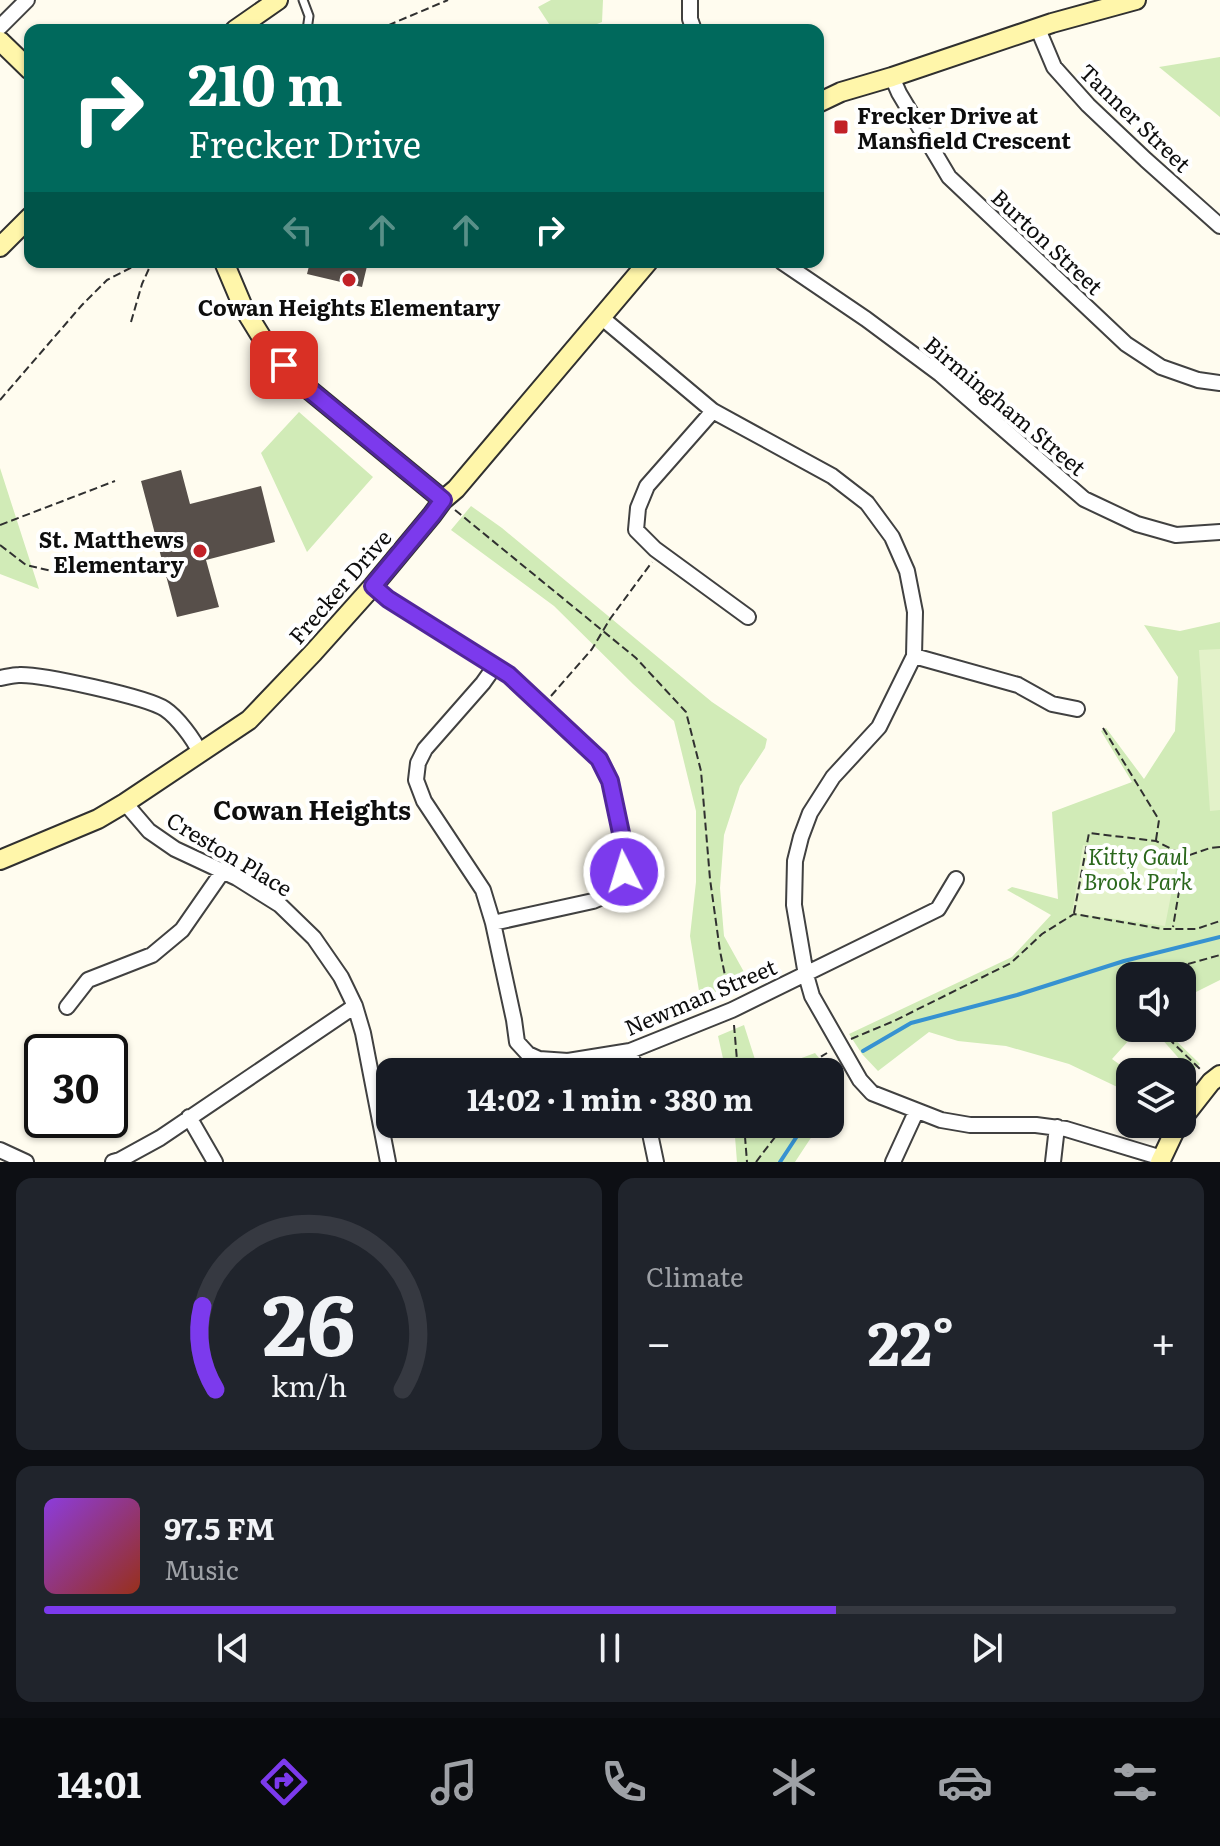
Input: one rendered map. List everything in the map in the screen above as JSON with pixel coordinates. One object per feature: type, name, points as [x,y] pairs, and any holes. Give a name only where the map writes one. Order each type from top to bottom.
[{"type":"street","points":[[0,27],[27,0]]},
{"type":"street","points":[[244,24],[278,0]]},
{"type":"street","points":[[690,0],[692,24]]},
{"type":"street","points":[[824,100],[841,92],[1136,0]]},
{"type":"street","name":"Tanner Street","points":[[1038,29],[1054,67],[1071,86],[1146,160],[1220,226]]},
{"type":"street","points":[[0,41],[24,64]]},
{"type":"street","name":"Burton Street","points":[[892,77],[949,177],[1069,291],[1126,344],[1161,367],[1198,380],[1220,383]]},
{"type":"street","points":[[0,247],[24,223]]},
{"type":"street","points":[[227,268],[243,307],[267,346],[301,383],[448,505]]},
{"type":"street","name":"Frecker Drive","points":[[0,860],[98,819],[249,720],[373,586],[432,515],[448,505],[456,489],[643,268]]},
{"type":"street","name":"Birmingham Street","points":[[791,268],[940,374],[1084,499],[1137,524],[1176,535],[1220,532]]},
{"type":"street","points":[[601,317],[713,411],[832,476],[867,503],[892,537],[907,571],[915,612],[914,656],[879,727],[833,777],[810,813],[795,861],[794,905],[812,996],[860,1080],[872,1093],[916,1112],[960,1124],[1057,1127],[1161,1160],[1171,1138]]},
{"type":"street","points":[[713,411],[647,486],[638,508],[636,530],[655,549],[748,617]]},
{"type":"street","points":[[373,586],[388,599],[519,684],[599,759],[610,781],[626,858],[624,872],[617,885],[600,899],[493,923]]},
{"type":"street","points":[[914,656],[1018,685],[1052,704],[1077,709]]},
{"type":"street","name":"Newman Street","points":[[495,666],[425,749],[418,763],[416,780],[424,801],[480,884],[488,903],[517,1042],[528,1054],[539,1059],[568,1061],[630,1051],[732,1010],[938,909],[956,879]]},
{"type":"street","points":[[0,678],[20,675],[61,681],[148,701],[166,710],[195,741],[200,753]]},
{"type":"street","name":"Creston Place","points":[[125,803],[149,831],[175,849],[223,871],[280,905],[314,938],[341,977],[355,1006],[388,1162]]},
{"type":"street","points":[[67,1007],[88,980],[152,955],[182,930],[223,871]]},
{"type":"street","points":[[113,1162],[160,1138],[355,1006]]},
{"type":"street","points":[[630,1051],[632,1058]]},
{"type":"street","points":[[1196,1101],[1220,1075]]},
{"type":"street","points":[[893,1162],[916,1112]]},
{"type":"street","points":[[189,1117],[215,1162]]},
{"type":"street","points":[[1053,1162],[1057,1127]]},
{"type":"street","points":[[651,1138],[656,1162]]},
{"type":"street","points":[[0,1150],[26,1162]]},
{"type":"lane","points":[[303,0],[309,16],[308,24]]},
{"type":"path","points":[[391,24],[448,0]]},
{"type":"path","points":[[0,400],[82,305],[107,280],[130,268]]},
{"type":"path","points":[[131,322],[149,268]]},
{"type":"path","points":[[0,525],[115,481]]},
{"type":"path","points":[[448,505],[636,658],[686,712],[701,771],[710,879],[730,1000]]},
{"type":"path","points":[[0,545],[26,565],[65,574],[90,572]]},
{"type":"path","points":[[551,696],[592,649],[655,558]]},
{"type":"path","points":[[1103,728],[1159,820],[1156,841]]},
{"type":"path","points":[[1074,914],[1089,833],[1156,841],[1185,856]]},
{"type":"path","points":[[1178,859],[1220,847]]},
{"type":"path","points":[[1173,928],[1185,856]]},
{"type":"path","points":[[850,1040],[1011,963],[1042,934],[1074,914],[1163,929],[1196,929],[1220,921]]},
{"type":"path","points":[[1195,962],[1220,955]]},
{"type":"path","points":[[733,1022],[737,1058]]},
{"type":"path","points":[[1172,1042],[1201,1070]]},
{"type":"path","points":[[819,1058],[829,1052]]},
{"type":"path","points":[[745,1138],[747,1162]]},
{"type":"path","points":[[756,1162],[774,1138]]},
{"type":"green space","points":[[551,0],[603,0],[602,22],[549,24],[538,7]]},
{"type":"green space","points":[[1220,57],[1220,117],[1159,67]]},
{"type":"green space","points":[[299,412],[373,477],[307,552],[261,453]]},
{"type":"green space","points":[[0,468],[39,589],[0,574]]},
{"type":"green space","points":[[471,506],[502,528],[712,702],[767,739],[765,748],[740,786],[724,835],[720,888],[724,936],[749,981],[700,997],[690,936],[696,882],[696,811],[674,721],[554,606],[451,530]]},
{"type":"green space","name":"Kitty Gaul Brook Park","points":[[1220,622],[1220,980],[1196,992],[1196,962],[1116,962],[1116,1042],[1127,1042],[1112,1059],[1116,1062],[1116,1086],[1069,1064],[1006,1046],[958,1041],[929,1032],[878,1071],[849,1034],[1012,957],[1051,915],[1007,890],[1012,887],[1058,899],[1052,812],[1132,782],[1101,731],[1106,728],[1144,779],[1175,731],[1178,677],[1144,625],[1180,631]]},
{"type":"green space","points":[[1220,649],[1220,810],[1210,811],[1199,650]]},
{"type":"green space","points":[[1083,845],[1178,859],[1165,926],[1072,913]]},
{"type":"green space","points":[[744,1025],[755,1058],[723,1058],[718,1036]]},
{"type":"green space","points":[[1164,1042],[1177,1042],[1194,1058],[1179,1058]]},
{"type":"green space","points":[[815,1053],[819,1058],[802,1058]]},
{"type":"green space","points":[[735,1138],[811,1138],[795,1162],[737,1162]]},
{"type":"building","name":"Cowan Heights Elementary","points":[[308,268],[367,268],[362,287],[307,274]]},
{"type":"building","name":"St. Matthews Elementary","points":[[181,470],[190,504],[261,486],[275,542],[206,560],[219,607],[177,617],[141,481]]},
{"type":"waterway","points":[[863,1051],[911,1023],[1017,995],[1124,961],[1220,937]]},
{"type":"waterway","points":[[780,1162],[796,1138]]},
{"type":"place","name":"Frecker Drive at Mansfield Crescent","points":[[841,127]]},
{"type":"place","name":"Cowan Heights Elementary","points":[[349,280]]},
{"type":"place","name":"St. Matthews Elementary","points":[[200,551]]},
{"type":"district","name":"Cowan Heights","points":[[312,808]]},
{"type":"route","points":[[284,365],[301,383],[443,500],[373,586],[388,599],[509,675],[593,752],[604,766],[610,781],[625,852],[624,872]]}]
